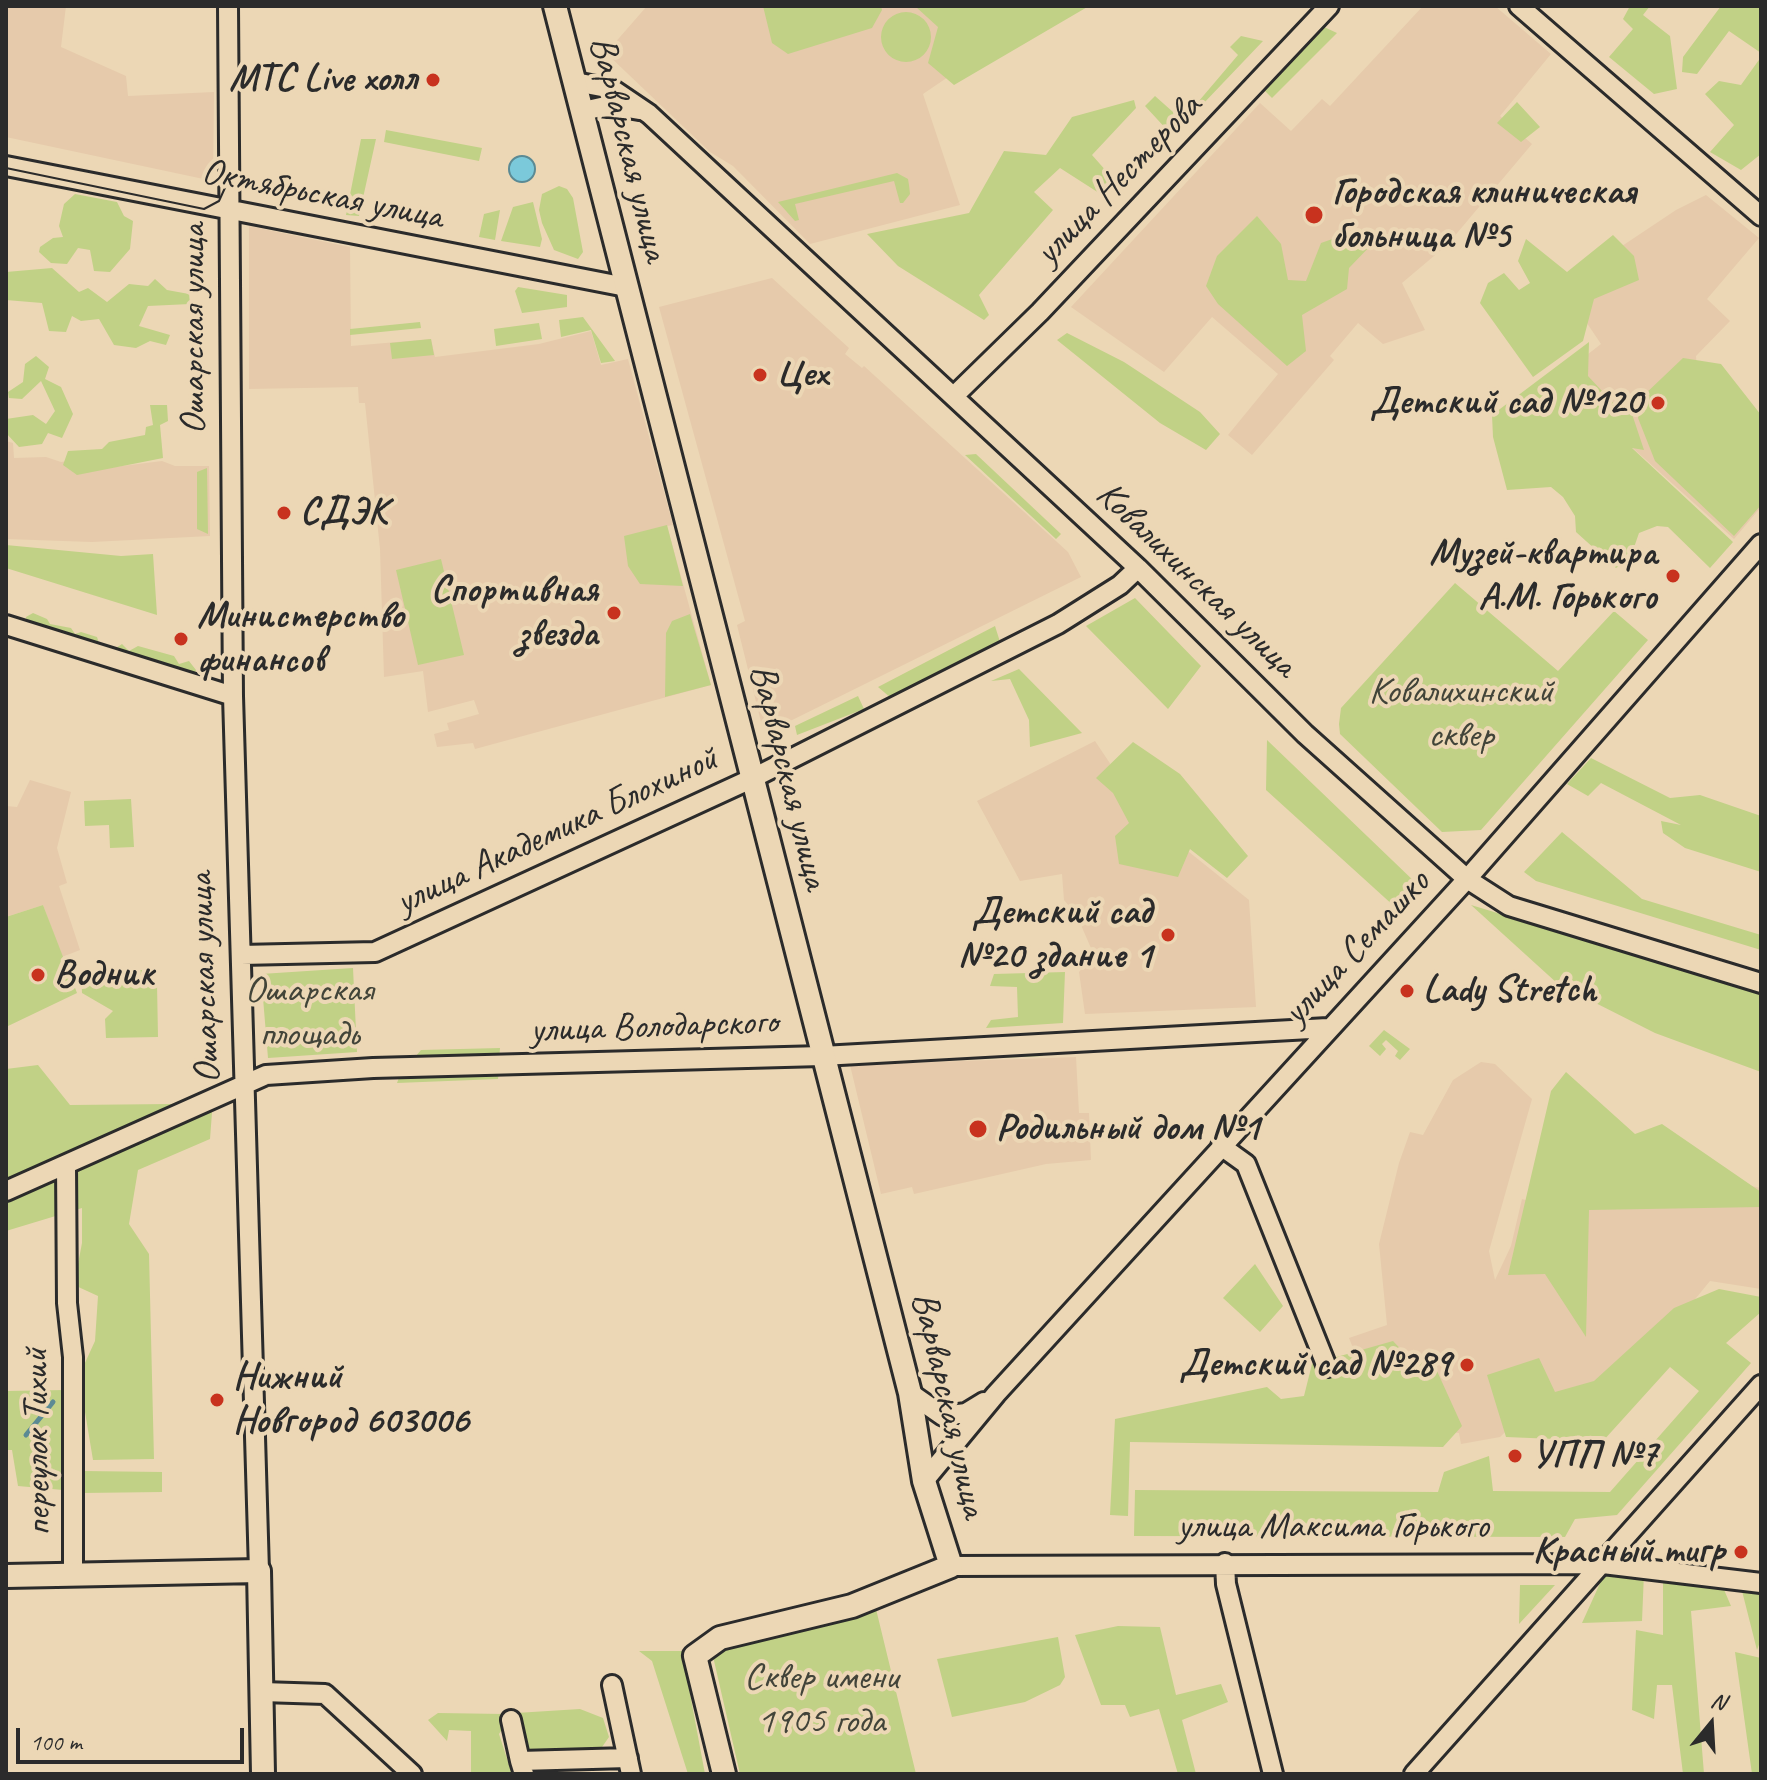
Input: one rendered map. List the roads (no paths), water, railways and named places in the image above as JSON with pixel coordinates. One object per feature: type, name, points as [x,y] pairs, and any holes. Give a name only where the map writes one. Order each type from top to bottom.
[{"type":"main road","name":"Варварская улица","points":[[555,6],[910,1393],[924,1481],[951,1566]]},
{"type":"main road","points":[[724,1774],[695,1656],[720,1638],[852,1606],[951,1566]]},
{"type":"main road","points":[[6,1576],[259,1571]]},
{"type":"main road","name":"Ошарская улица","points":[[259,1571],[263,1774]]},
{"type":"street","name":"Ошарская улица","points":[[228,6],[233,696],[259,1571]]},
{"type":"street","name":"улица Нестерова","points":[[954,396],[1040,312],[1329,6]]},
{"type":"street","points":[[1519,6],[1761,216]]},
{"type":"street","name":"Ковалихинская улица","points":[[575,82],[612,89],[649,114],[1138,568],[1269,699],[1467,879],[1509,906],[1761,983]]},
{"type":"street","name":"Ковалихинская улица","points":[[583,111],[610,105],[649,114]]},
{"type":"street","name":"Октябрьская улица","points":[[6,166],[229,212],[626,287]]},
{"type":"street","name":"улица Семашко","points":[[924,1481],[996,1394],[1467,879],[1761,544]]},
{"type":"street","name":"улица Академика Блохиной","points":[[241,955],[375,952],[751,779],[1058,624],[1120,585],[1138,568]]},
{"type":"street","points":[[6,625],[233,696]]},
{"type":"street","name":"улица Володарского","points":[[6,1191],[266,1075],[373,1068],[822,1056],[1328,1028]]},
{"type":"street","points":[[1221,1146],[1246,1164],[1327,1367]]},
{"type":"street","name":"переулок Тихий","points":[[66,1165],[67,1303],[73,1357],[73,1575]]},
{"type":"street","points":[[1414,1774],[1761,1385]]},
{"type":"street","name":"улица Семашко","points":[[910,1393],[943,1416],[966,1413],[996,1394]]},
{"type":"street","points":[[1225,1563],[1226,1584],[1273,1774]]},
{"type":"street","name":"улица Максима Горького","points":[[951,1566],[1603,1564],[1761,1583]]},
{"type":"street","points":[[511,1720],[522,1767],[630,1766],[612,1685]]},
{"type":"street","points":[[262,1692],[325,1694],[412,1774]]},
{"type":"water","points":[[522,156],[531,160],[535,169],[531,178],[522,182],[513,178],[509,169],[513,160]]},
{"type":"waterway","points":[[26,1435],[53,1402]]},
{"type":"tram line","points":[[6,168],[204,209],[219,201],[229,179]]},
{"type":"place","name":"МТС Live холл","points":[[433,80]]},
{"type":"place","name":"Городская клиническая больница №5","points":[[1314,215]]},
{"type":"place","name":"Цех","points":[[760,375]]},
{"type":"place","name":"Детский сад №120","points":[[1658,403]]},
{"type":"place","name":"СДЭК","points":[[284,513]]},
{"type":"place","name":"Музей-квартира А.М. Горького","points":[[1673,576]]},
{"type":"place","name":"Спортивная звезда","points":[[614,613]]},
{"type":"place","name":"Министерство финансов","points":[[181,639]]},
{"type":"place","name":"Детский сад №20 здание 1","points":[[1168,935]]},
{"type":"place","name":"Водник","points":[[38,975]]},
{"type":"place","name":"Lady Stretch","points":[[1407,991]]},
{"type":"place","name":"Родильный дом №1","points":[[978,1129]]},
{"type":"place","name":"Детский сад №289","points":[[1467,1365]]},
{"type":"place","name":"Нижний Новгород 603006","points":[[217,1400]]},
{"type":"place","name":"УПП №7","points":[[1515,1456]]},
{"type":"place","name":"Красный тигр","points":[[1741,1552]]},
{"type":"park label","name":"Ковалихинский сквер","points":[[1461,714]]},
{"type":"park label","name":"Ошарская площадь","points":[[309,1013]]},
{"type":"park label","name":"Сквер имени 1905 года","points":[[821,1700]]}]
